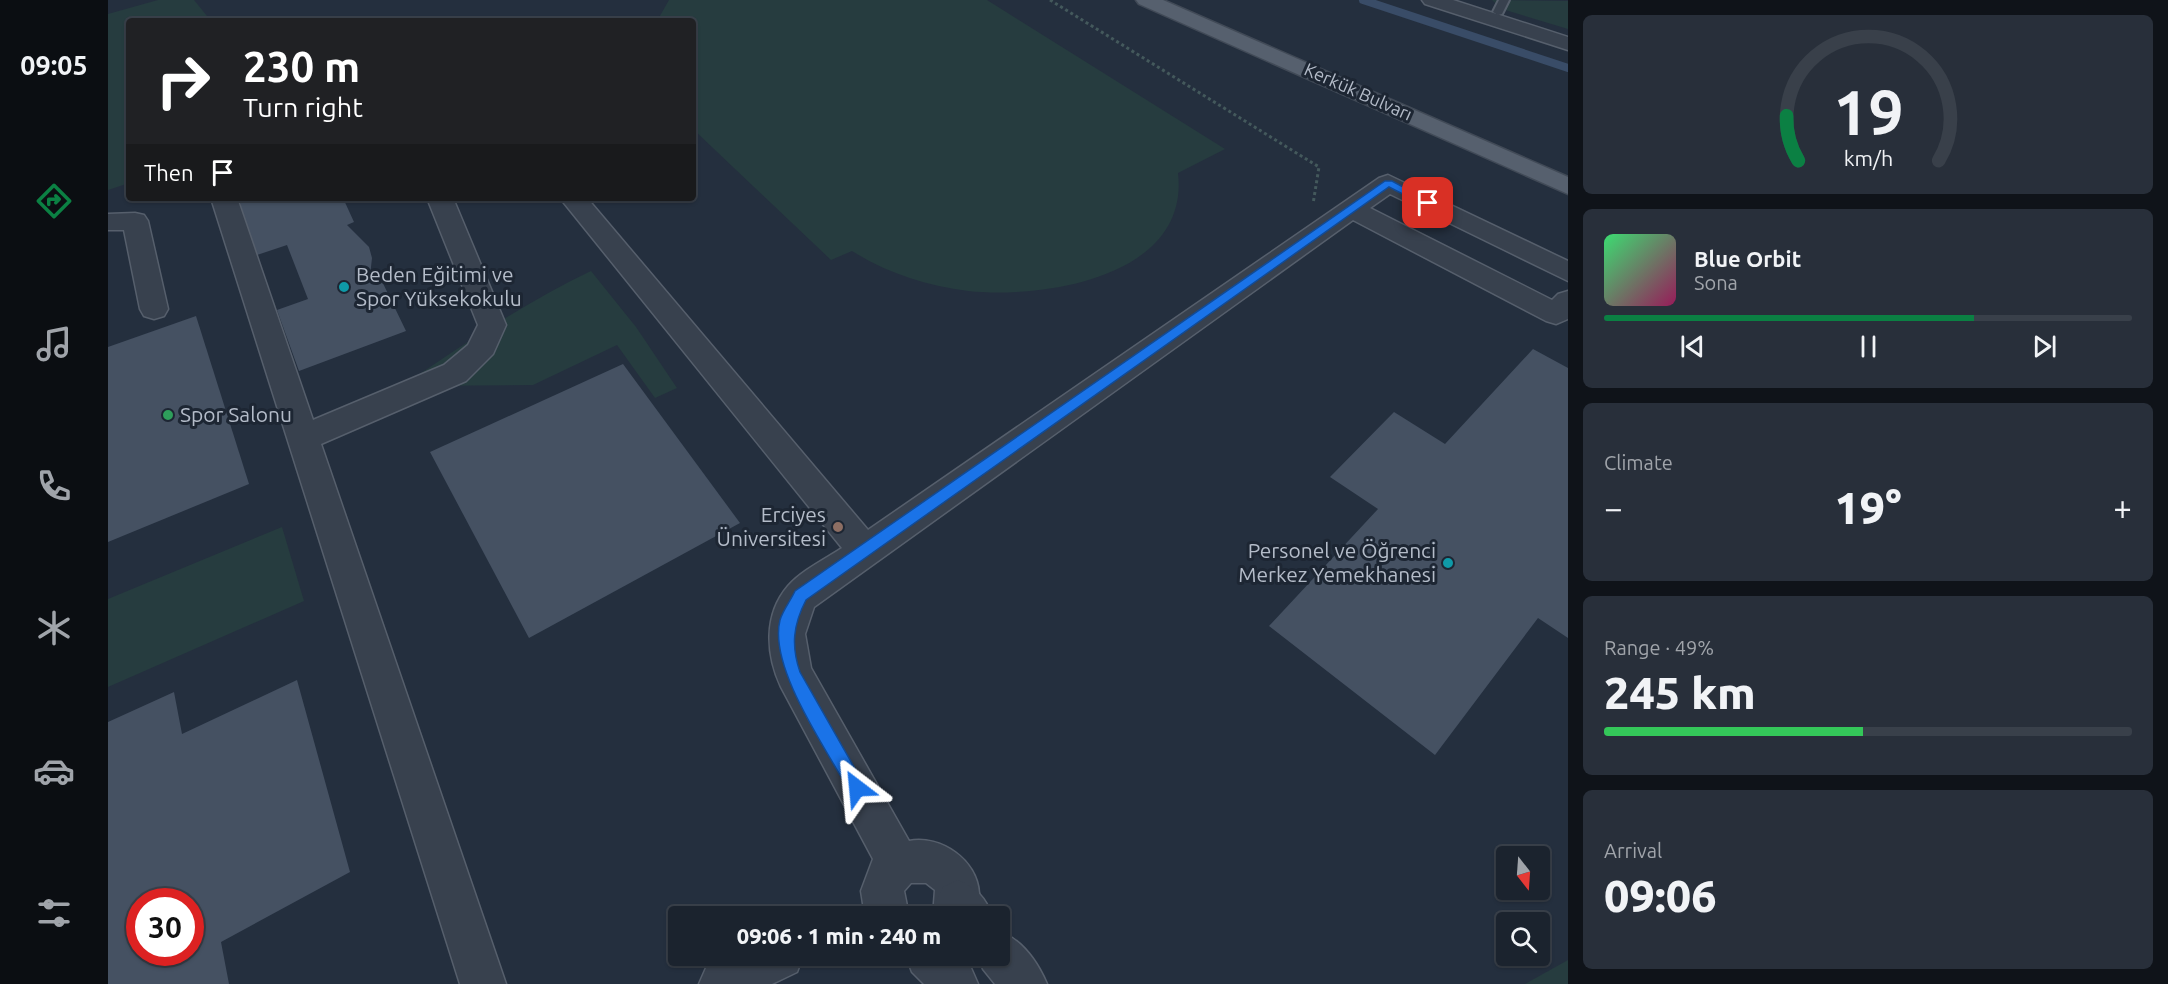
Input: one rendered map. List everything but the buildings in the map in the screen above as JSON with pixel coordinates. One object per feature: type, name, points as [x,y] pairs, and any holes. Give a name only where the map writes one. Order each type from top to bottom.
[{"type":"main road","name":"Kerkük Bulvarı","points":[[1146,0],[1568,186]]},
{"type":"main road","name":"Kerkük Bulvarı","points":[[1193,0],[1568,162]]},
{"type":"street","points":[[1432,0],[1568,44]]},
{"type":"street","points":[[1461,0],[1501,6],[1568,34]]},
{"type":"street","points":[[899,864],[794,675],[787,655],[788,621],[801,596],[1388,183],[1568,272]]},
{"type":"street","points":[[225,201],[483,984]]},
{"type":"street","points":[[303,438],[455,373],[469,363],[486,344],[492,325],[441,201]]},
{"type":"street","points":[[575,201],[865,551]]},
{"type":"street","points":[[1352,208],[1556,314],[1568,301]]},
{"type":"street","points":[[108,222],[135,221],[154,309]]},
{"type":"street","points":[[882,906],[885,882],[899,864],[916,858],[927,859],[938,865],[954,883],[960,906]]},
{"type":"street","points":[[722,984],[760,966]]},
{"type":"street","points":[[938,966],[955,984]]},
{"type":"street","points":[[1010,966],[1024,984]]},
{"type":"path","points":[[1050,0],[1319,167],[1307,241]]},
{"type":"green space","points":[[158,0],[194,0],[209,18],[126,18],[126,184],[108,190],[108,14]]},
{"type":"green space","points":[[669,0],[987,0],[1225,149],[1178,173],[1176,208],[1161,236],[1137,258],[1106,274],[1071,285],[1035,291],[968,291],[938,286],[879,266],[852,251],[831,260],[696,132],[696,18],[659,18]]},
{"type":"green space","points":[[1492,0],[1568,1],[1568,29],[1502,9]]},
{"type":"green space","points":[[591,271],[636,327],[677,388],[655,398],[617,345],[533,385],[402,386],[518,310]]},
{"type":"green space","points":[[282,527],[304,601],[108,687],[108,599]]},
{"type":"green space","points":[[1568,960],[1568,984],[1525,984]]},
{"type":"waterway","points":[[1363,0],[1568,68]]},
{"type":"place","name":"Beden Eğitimi ve Spor Yüksekokulu","points":[[344,287]]},
{"type":"place","name":"Spor Salonu","points":[[168,415]]},
{"type":"place","name":"Erciyes Üniversitesi","points":[[838,527]]},
{"type":"place","name":"Personel ve Öğrenci Merkez Yemekhanesi","points":[[1448,563]]},
{"type":"route","points":[[857,788],[794,675],[787,655],[785,635],[788,621],[801,596],[1388,183],[1428,203]]}]
